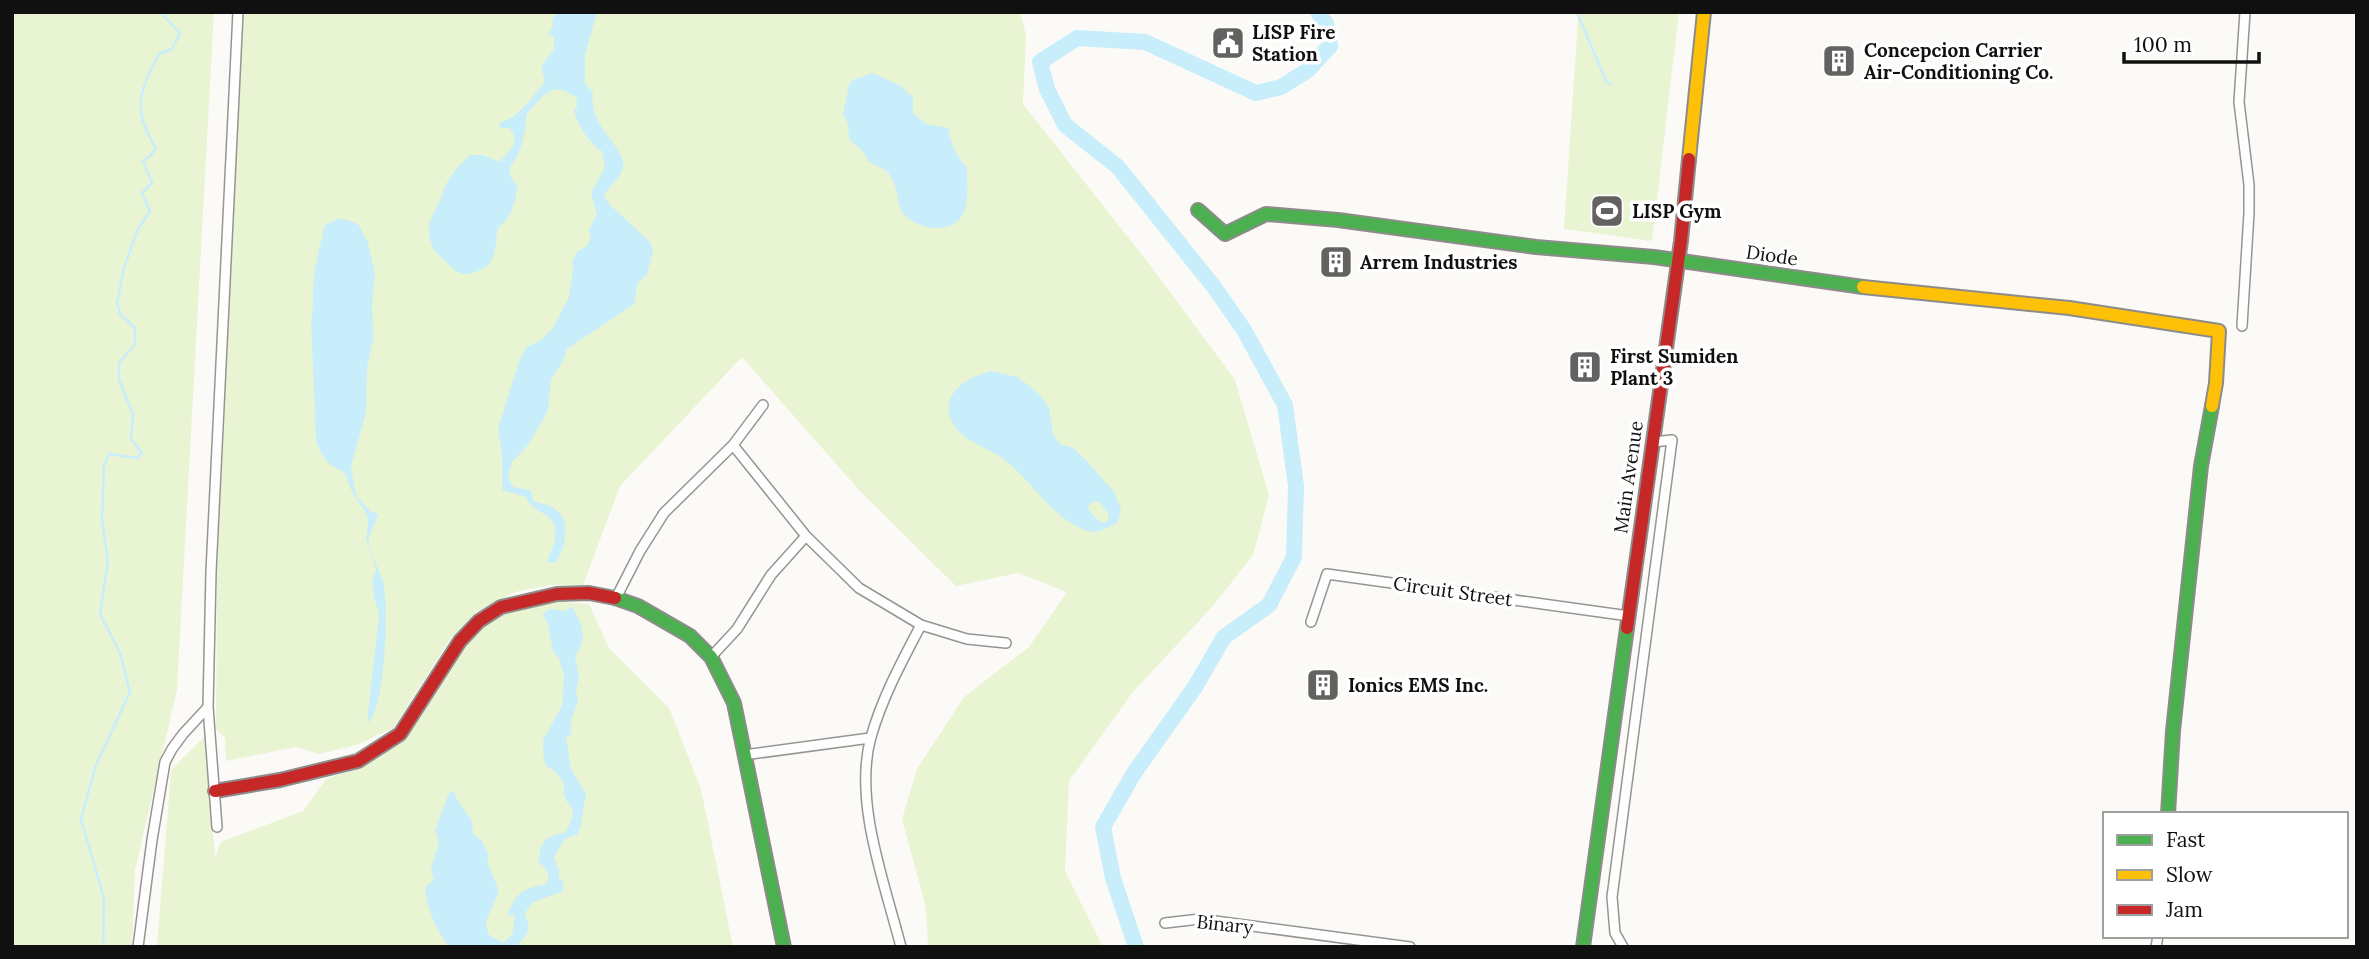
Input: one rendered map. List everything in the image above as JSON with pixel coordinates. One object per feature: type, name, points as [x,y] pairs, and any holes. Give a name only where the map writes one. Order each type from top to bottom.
[{"type":"street","points":[[217,827],[208,707],[211,572],[238,12]]},
{"type":"street","name":"Main Avenue","points":[[1583,947],[1678,261],[1704,12]]},
{"type":"street","points":[[2242,326],[2249,185],[2239,102],[2245,12]]},
{"type":"street","name":"Diode","points":[[1198,210],[1224,234],[1266,214],[1338,220],[1535,247],[1678,261],[1881,289],[2069,309],[2219,331],[2216,383],[2201,466],[2173,731],[2168,812]]},
{"type":"street","points":[[616,598],[640,551],[664,513],[733,445],[763,405]]},
{"type":"street","points":[[1623,947],[1615,933],[1612,897],[1672,440],[1653,442]]},
{"type":"street","points":[[733,445],[806,536],[859,588],[921,625],[968,639],[1006,643]]},
{"type":"street","points":[[711,657],[737,629],[771,575],[806,536]]},
{"type":"street","name":"Circuit Street","points":[[1311,622],[1327,574],[1629,616]]},
{"type":"street","points":[[215,791],[280,780],[358,761],[400,734],[460,641],[479,621],[501,607],[557,594],[589,593],[616,598],[638,606],[690,636],[711,657],[734,703],[785,947]]},
{"type":"street","points":[[901,947],[867,815],[866,773],[870,738],[895,676],[921,625]]},
{"type":"street","points":[[138,947],[165,762],[172,748],[208,707]]},
{"type":"street","points":[[744,755],[870,738]]},
{"type":"street","name":"Binary","points":[[1165,923],[1200,919],[1410,947]]},
{"type":"green space","points":[[12,12],[214,12],[177,690],[135,870],[132,947],[12,947]]},
{"type":"green space","points":[[243,12],[1020,12],[1026,35],[1023,104],[1153,269],[1235,380],[1269,495],[1253,555],[1212,607],[1132,693],[1069,781],[1065,871],[1103,947],[928,947],[926,908],[902,819],[917,769],[964,697],[1029,647],[1067,592],[1018,573],[956,586],[859,490],[742,357],[620,486],[583,585],[550,585],[515,592],[476,612],[451,638],[393,728],[357,745],[319,754],[296,747],[226,761],[225,738],[216,729],[217,571]]},
{"type":"green space","points":[[1575,12],[1679,12],[1652,241],[1564,229],[1578,19]]},
{"type":"green space","points":[[549,601],[589,604],[609,648],[669,708],[701,789],[733,947],[157,947],[171,770],[209,732],[215,858],[221,842],[303,811],[326,779],[362,767],[384,753],[404,737],[473,635],[495,618],[526,604]]},
{"type":"water","points":[[557,12],[597,12],[585,55],[585,84],[593,92],[593,105],[601,126],[623,160],[622,172],[604,195],[610,205],[650,242],[653,250],[647,275],[638,282],[634,304],[567,349],[562,363],[551,379],[548,409],[543,420],[528,445],[512,462],[508,476],[513,487],[531,490],[533,501],[553,507],[564,520],[562,549],[556,562],[547,563],[555,538],[554,526],[526,497],[502,490],[502,454],[498,428],[526,347],[540,341],[553,328],[569,297],[572,262],[577,252],[588,245],[591,235],[588,231],[597,215],[591,193],[605,167],[602,151],[585,134],[578,121],[574,110],[577,107],[577,99],[562,90],[555,90],[543,96],[526,115],[521,146],[510,168],[510,176],[518,186],[516,197],[507,220],[498,227],[493,255],[487,265],[471,273],[458,272],[434,249],[429,228],[452,174],[470,155],[483,155],[500,162],[512,146],[513,133],[509,128],[499,128],[500,122],[519,112],[545,82],[541,67],[554,49],[554,37],[548,33],[553,27],[552,20]]},
{"type":"water","points":[[872,73],[902,86],[913,96],[913,113],[926,124],[948,128],[954,150],[967,168],[966,207],[953,224],[936,228],[910,220],[901,210],[889,174],[869,161],[849,139],[848,124],[843,114],[849,85],[853,80]]},
{"type":"water","points":[[337,219],[359,225],[368,243],[375,273],[373,339],[367,367],[366,412],[351,467],[356,496],[371,512],[378,514],[369,537],[369,545],[383,581],[385,598],[382,680],[373,715],[367,724],[379,614],[372,581],[376,570],[366,538],[367,515],[352,492],[345,473],[326,460],[316,440],[311,321],[313,285],[325,225]]},
{"type":"water","points":[[990,371],[1018,377],[1039,394],[1049,407],[1053,434],[1060,444],[1073,448],[1114,492],[1121,509],[1118,522],[1096,532],[1076,526],[1047,503],[1007,461],[959,432],[948,410],[952,395],[965,382]],"holes":[[[1091,502],[1099,502],[1108,513],[1109,519],[1105,523],[1099,521],[1088,507]]]},
{"type":"water","points":[[572,606],[581,625],[583,637],[575,657],[579,677],[576,690],[578,702],[571,720],[571,734],[566,737],[571,769],[586,794],[578,834],[565,839],[554,857],[559,878],[564,883],[563,891],[533,902],[525,913],[527,932],[515,947],[447,947],[432,917],[425,887],[434,880],[431,868],[439,842],[435,830],[449,793],[454,791],[471,819],[474,835],[482,841],[489,856],[487,862],[499,891],[486,921],[488,934],[503,943],[513,930],[514,914],[507,916],[513,902],[520,893],[546,884],[549,878],[546,869],[539,862],[542,845],[548,838],[565,833],[571,823],[573,815],[565,798],[564,784],[556,772],[546,766],[543,753],[543,740],[562,706],[564,676],[559,658],[553,651],[547,620],[542,615],[550,609],[565,611]]},
{"type":"waterway","points":[[103,947],[104,899],[81,819],[96,765],[130,692],[120,653],[100,614],[108,561],[102,520],[104,465],[109,454],[137,458],[142,453],[131,439],[133,415],[119,379],[119,363],[135,344],[135,328],[120,314],[117,303],[124,268],[137,231],[150,211],[142,193],[152,183],[143,161],[156,148],[148,135],[141,112],[143,90],[159,54],[172,49],[180,33],[160,12]]},
{"type":"waterway","points":[[1136,947],[1113,878],[1103,827],[1134,773],[1195,687],[1224,637],[1269,605],[1294,557],[1296,486],[1285,405],[1244,330],[1214,287],[1118,167],[1065,125],[1047,89],[1040,62],[1077,38],[1145,42],[1256,93],[1281,87],[1308,70],[1330,46],[1326,24],[1318,12]]},
{"type":"waterway","points":[[1577,12],[1606,81],[1611,84]]},
{"type":"traffic: fast","points":[[1198,210],[1225,234],[1266,214],[1338,220],[1536,247],[1654,257],[1863,287]]},
{"type":"traffic: fast","points":[[2168,812],[2173,731],[2201,466],[2212,406]]},
{"type":"traffic: fast","points":[[615,598],[638,606],[690,636],[711,657],[734,703],[784,947]]},
{"type":"traffic: fast","points":[[1583,947],[1627,628]]},
{"type":"traffic: slow","points":[[1689,159],[1704,12]]},
{"type":"traffic: slow","points":[[1863,287],[2069,308],[2219,331],[2212,406]]},
{"type":"traffic: jam","points":[[1627,628],[1681,241],[1689,159]]},
{"type":"traffic: jam","points":[[215,791],[280,780],[358,761],[400,734],[460,641],[479,621],[501,607],[557,594],[589,593],[615,598]]},
{"type":"place","name":"LISP Fire Station","points":[[1228,43]]},
{"type":"place","name":"Concepcion Carrier Air-Conditioning Co.","points":[[1839,61]]},
{"type":"place","name":"LISP Gym","points":[[1607,211]]},
{"type":"place","name":"Arrem Industries","points":[[1336,262]]},
{"type":"place","name":"First Sumiden Plant 3","points":[[1585,367]]},
{"type":"place","name":"Ionics EMS Inc.","points":[[1323,685]]}]
